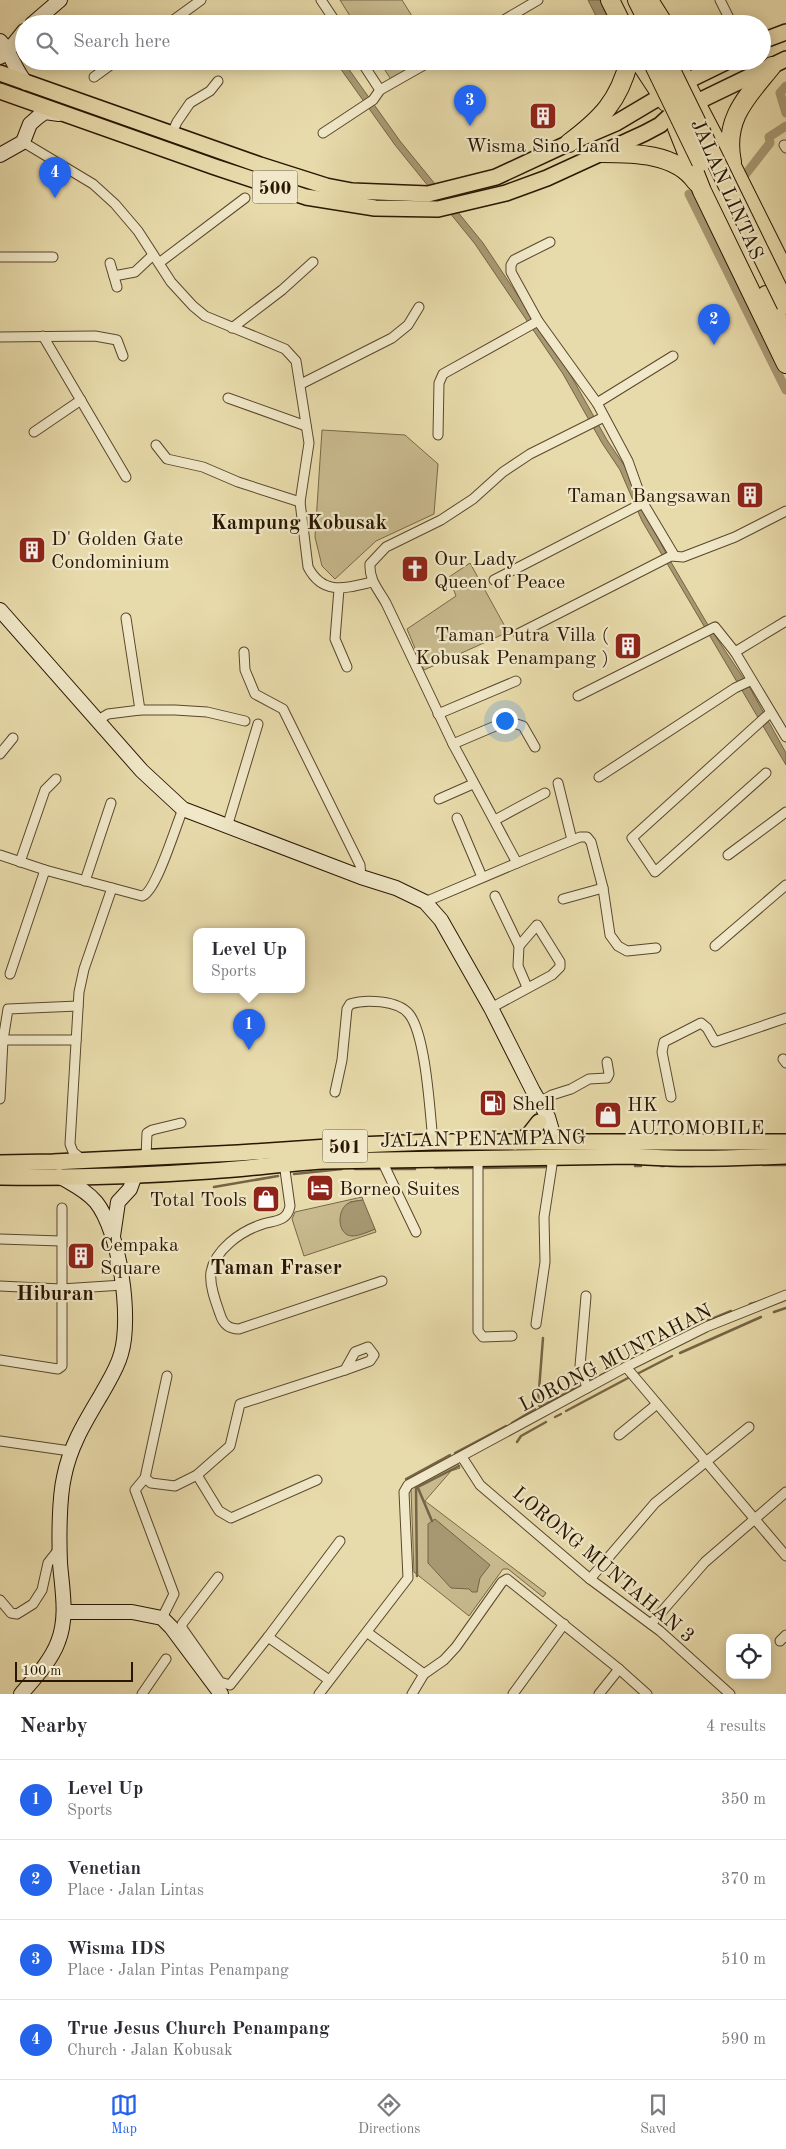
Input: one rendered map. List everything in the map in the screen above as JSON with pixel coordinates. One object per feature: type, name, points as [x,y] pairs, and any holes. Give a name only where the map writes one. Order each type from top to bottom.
[{"type":"highway","points":[[610,0],[618,15]]},
{"type":"highway","points":[[623,0],[630,15]]},
{"type":"highway","points":[[646,2],[648,15]]},
{"type":"highway","points":[[646,2],[655,15]]},
{"type":"highway","points":[[733,168],[728,146],[737,110],[779,63]]},
{"type":"highway","points":[[569,143],[598,120],[612,103],[622,84],[626,70]]},
{"type":"highway","points":[[647,70],[655,78],[660,79],[670,77],[671,70]]},
{"type":"highway","name":"JALAN LINTAS","points":[[647,70],[716,143],[733,168],[786,274]]},
{"type":"highway","name":"JALAN LINTAS","points":[[657,70],[678,104],[786,304]]},
{"type":"highway","points":[[673,70],[678,104],[695,160]]},
{"type":"highway","name":"JALAN LINTAS","points":[[676,70],[685,82],[678,104]]},
{"type":"highway","points":[[695,160],[684,143],[687,132],[690,129],[702,131],[716,143]]},
{"type":"highway","points":[[597,154],[639,155],[666,160],[683,168],[692,176],[702,191]]},
{"type":"highway","name":"JALAN LINTAS","points":[[695,160],[702,191],[786,364]]},
{"type":"highway","name":"JALAN LINTAS","points":[[695,160],[786,335]]},
{"type":"main road","points":[[42,15],[60,0]]},
{"type":"main road","points":[[771,38],[786,32]]},
{"type":"main road","points":[[15,39],[3,50],[15,69]]},
{"type":"main road","points":[[16,70],[26,83]]},
{"type":"main road","name":"500","points":[[0,91],[306,197],[375,208],[438,209],[525,186],[660,125],[678,104],[685,82],[710,70]]},
{"type":"main road","name":"500","points":[[0,73],[326,186],[370,192],[428,194],[496,177],[616,123],[678,104],[762,70]]},
{"type":"main road","points":[[0,155],[23,142],[30,124],[30,114],[18,98]]},
{"type":"main road","points":[[30,124],[44,112],[65,115]]},
{"type":"main road","points":[[616,123],[623,132],[625,142]]},
{"type":"main road","points":[[2,615],[156,786],[182,809],[361,877],[396,888],[424,902],[441,920],[491,1008],[550,1123],[546,1150]]},
{"type":"main road","points":[[536,1097],[539,1122],[546,1150]]},
{"type":"main road","points":[[512,1143],[528,1136],[539,1122]]},
{"type":"main road","name":"JALAN PENAMPANG","points":[[0,1177],[56,1169],[83,1160],[433,1142],[512,1143],[574,1158],[786,1156]]},
{"type":"main road","name":"JALAN PENAMPANG","points":[[0,1163],[135,1175],[218,1170],[284,1163],[478,1158],[546,1150],[786,1142]]},
{"type":"main road","points":[[98,1204],[109,1206],[118,1202],[130,1188],[135,1175],[132,1165],[126,1158]]},
{"type":"main road","points":[[21,1694],[58,1644],[63,1626],[64,1612],[60,1549],[63,1479],[70,1451],[79,1432],[113,1374],[121,1354],[126,1325],[123,1284],[113,1237],[98,1204],[90,1194],[56,1169]]},
{"type":"main road","points":[[113,1237],[118,1202]]},
{"type":"main road","points":[[64,1612],[132,1612],[162,1618],[221,1694]]},
{"type":"street","points":[[180,15],[201,0]]},
{"type":"street","points":[[321,0],[331,15]]},
{"type":"street","points":[[512,15],[538,0]]},
{"type":"street","points":[[720,0],[728,15]]},
{"type":"street","points":[[94,77],[104,70]]},
{"type":"street","points":[[367,70],[380,90]]},
{"type":"street","points":[[323,133],[369,103],[380,90],[415,70]]},
{"type":"street","points":[[172,133],[181,115],[190,103],[210,91],[218,81]]},
{"type":"street","points":[[23,142],[93,184],[115,204],[138,231],[171,282],[205,316],[285,349],[296,361],[309,443],[300,502],[308,567],[313,576],[327,586],[338,589],[372,582]]},
{"type":"street","points":[[159,263],[245,198]]},
{"type":"street","points":[[550,242],[514,260],[511,265],[511,272],[535,323],[597,403],[601,418],[628,461],[643,503],[673,556]]},
{"type":"street","points":[[114,276],[136,272],[153,255]]},
{"type":"street","points":[[0,257],[54,257]]},
{"type":"street","points":[[232,328],[282,290],[313,262]]},
{"type":"street","points":[[110,263],[117,287]]},
{"type":"street","points":[[300,384],[392,338],[408,325],[419,307]]},
{"type":"street","points":[[438,436],[440,378],[449,371],[535,323]]},
{"type":"street","points":[[43,336],[126,477]]},
{"type":"street","points":[[0,337],[94,336],[117,340],[122,356]]},
{"type":"street","points":[[597,403],[672,356]]},
{"type":"street","points":[[228,398],[306,426]]},
{"type":"street","points":[[34,432],[81,400]]},
{"type":"street","points":[[517,863],[495,820],[473,784],[386,603],[372,582],[369,575],[370,564],[386,547],[441,520],[473,499],[503,472],[530,454],[601,418]]},
{"type":"street","points":[[156,444],[167,459],[203,467],[238,482],[300,502]]},
{"type":"street","points":[[494,580],[627,513],[643,503]]},
{"type":"street","points":[[518,634],[673,556],[683,557],[735,536],[786,511]]},
{"type":"street","points":[[338,589],[336,639],[347,667]]},
{"type":"street","points":[[126,618],[140,710]]},
{"type":"street","points":[[734,652],[786,621]]},
{"type":"street","points":[[578,696],[695,635],[715,627],[734,652],[769,715],[786,737]]},
{"type":"street","points":[[244,652],[245,670],[255,694],[278,704],[288,716],[360,865],[361,877]]},
{"type":"street","points":[[438,714],[516,681]]},
{"type":"street","points":[[599,777],[735,688],[750,681]]},
{"type":"street","points":[[98,720],[108,714],[140,710],[207,712],[245,721]]},
{"type":"street","points":[[766,773],[655,872],[632,838],[769,715]]},
{"type":"street","points":[[453,744],[507,722],[515,722],[523,726],[535,747]]},
{"type":"street","points":[[227,827],[258,724]]},
{"type":"street","points":[[0,754],[13,738]]},
{"type":"street","points":[[20,862],[46,790],[56,779]]},
{"type":"street","points":[[558,783],[572,840]]},
{"type":"street","points":[[439,799],[473,784]]},
{"type":"street","points":[[495,820],[545,793]]},
{"type":"street","points":[[85,881],[111,802]]},
{"type":"street","points":[[0,855],[45,870],[142,896],[152,889],[182,809]]},
{"type":"street","points":[[728,854],[786,812]]},
{"type":"street","points":[[458,818],[482,877]]},
{"type":"street","points":[[424,902],[572,840],[587,837],[591,842],[602,888],[610,935],[618,946],[627,951],[656,948]]},
{"type":"street","points":[[10,974],[45,870]]},
{"type":"street","points":[[715,946],[786,885]]},
{"type":"street","points":[[83,1160],[73,1152],[70,1144],[78,1006],[84,969],[112,888]]},
{"type":"street","points":[[563,899],[602,888]]},
{"type":"street","points":[[495,896],[519,946],[518,966],[527,987]]},
{"type":"street","points":[[491,1008],[558,970],[560,962],[537,925],[519,946]]},
{"type":"street","points":[[335,1092],[342,1060],[347,1009],[350,1004],[364,1000],[386,1003],[405,1009],[414,1024],[424,1055],[433,1142]]},
{"type":"street","points":[[0,1099],[2,1040],[8,1009],[78,1006]]},
{"type":"street","points":[[671,1096],[662,1052],[664,1042],[701,1023],[707,1028],[715,1042],[786,1018]]},
{"type":"street","points":[[2,1040],[76,1040]]},
{"type":"street","points":[[536,1097],[552,1095],[571,1089],[589,1079],[607,1078],[609,1074],[607,1062]]},
{"type":"street","points":[[146,1157],[147,1133],[181,1123]]},
{"type":"street","points":[[56,1169],[70,1144]]},
{"type":"street","points":[[536,1324],[545,1262],[546,1200],[552,1165],[546,1150]]},
{"type":"street","points":[[478,1158],[478,1331],[483,1337],[512,1336]]},
{"type":"street","points":[[381,1159],[416,1232]]},
{"type":"street","points":[[284,1163],[290,1206],[289,1212],[284,1218],[260,1225],[232,1241],[225,1248],[211,1272],[218,1310],[228,1328],[239,1329],[382,1281]]},
{"type":"street","points":[[0,1360],[58,1369],[62,1366],[62,1208]]},
{"type":"street","points":[[0,1239],[61,1241]]},
{"type":"street","points":[[0,1286],[61,1289],[123,1284]]},
{"type":"street","name":"LORONG MUNTAHAN","points":[[368,1633],[408,1578],[405,1488],[412,1482],[462,1457],[587,1388],[706,1328],[786,1295]]},
{"type":"street","points":[[586,1296],[580,1366],[587,1388]]},
{"type":"street","points":[[626,1368],[786,1556]]},
{"type":"street","points":[[145,1478],[151,1484],[175,1486],[197,1475],[230,1446],[240,1404],[345,1370]]},
{"type":"street","points":[[162,1618],[174,1594],[135,1490],[145,1478],[167,1376]]},
{"type":"street","points":[[618,1435],[657,1404]]},
{"type":"street","points":[[590,1579],[655,1503],[749,1427]]},
{"type":"street","points":[[0,1440],[70,1451]]},
{"type":"street","name":"LORONG MUNTAHAN 3","points":[[462,1457],[480,1485],[590,1579],[651,1624],[730,1694]]},
{"type":"street","points":[[197,1475],[219,1511],[231,1518],[317,1480]]},
{"type":"street","points":[[651,1624],[705,1562],[786,1492]]},
{"type":"street","points":[[218,1577],[182,1624],[182,1628],[220,1682],[226,1685],[233,1682],[268,1638],[340,1541]]},
{"type":"street","points":[[0,1600],[11,1613],[17,1614],[33,1604],[42,1590],[48,1563],[60,1549]]},
{"type":"street","points":[[412,1694],[424,1674],[444,1660],[456,1647],[505,1579],[511,1580],[647,1694]]},
{"type":"street","points":[[513,1694],[564,1624]]},
{"type":"street","points":[[319,1694],[368,1633],[424,1674]]},
{"type":"street","points":[[268,1638],[329,1680]]},
{"type":"street","points":[[142,1694],[166,1659]]},
{"type":"street","points":[[599,1694],[619,1669]]},
{"type":"shaded area","points":[[340,0],[402,0],[411,15],[349,15]]},
{"type":"shaded area","points":[[588,0],[600,0],[607,15],[596,15]]},
{"type":"shaded area","points":[[341,70],[349,70],[400,141],[483,243],[570,374],[607,440],[626,468],[648,519],[668,557],[708,625],[750,688],[786,753],[786,765],[642,521],[620,470],[602,443],[563,374],[475,244],[395,145]]},
{"type":"shaded area","points":[[385,70],[408,70],[392,81]]},
{"type":"shaded area","points":[[322,430],[405,435],[438,464],[434,514],[376,541],[335,579],[322,566],[315,537]]},
{"type":"shaded area","points":[[470,563],[508,632],[424,670],[407,629],[456,596],[449,577]]},
{"type":"shaded area","points":[[362,1197],[363,1200],[350,1202],[361,1234],[375,1229],[376,1232],[304,1256],[292,1219],[295,1212]]},
{"type":"shaded area","points":[[363,1200],[375,1229],[363,1234],[347,1235],[341,1227],[341,1212],[349,1203]]},
{"type":"shaded area","points":[[458,1464],[460,1468],[451,1471],[425,1501],[546,1593],[543,1597],[508,1569],[503,1569],[469,1616],[414,1572],[411,1489]]},
{"type":"shaded area","points":[[435,1519],[490,1565],[480,1578],[477,1592],[472,1592],[469,1589],[451,1588],[428,1563],[428,1524]]},
{"type":"waterway","points":[[786,86],[780,93],[786,113]]},
{"type":"waterway","points":[[745,175],[770,143],[769,137],[786,126]]},
{"type":"waterway","points":[[689,194],[786,390]]},
{"type":"waterway","points":[[763,1165],[786,1165]]},
{"type":"waterway","points":[[635,1166],[641,1166]]},
{"type":"waterway","points":[[669,1166],[694,1166]]},
{"type":"waterway","points":[[481,1168],[550,1167]]},
{"type":"waterway","points":[[435,1168],[447,1168]]},
{"type":"waterway","points":[[453,1168],[475,1168]]},
{"type":"waterway","points":[[294,1174],[342,1169]]},
{"type":"waterway","points":[[355,1169],[383,1169]]},
{"type":"waterway","points":[[388,1169],[415,1169]]},
{"type":"waterway","points":[[214,1187],[278,1176]]},
{"type":"waterway","points":[[750,1304],[758,1302]]},
{"type":"waterway","points":[[774,1312],[786,1308]]},
{"type":"waterway","points":[[707,1321],[731,1311]]},
{"type":"waterway","points":[[680,1353],[761,1317]]},
{"type":"waterway","points":[[672,1339],[700,1325]]},
{"type":"waterway","points":[[543,1338],[538,1403],[540,1407],[581,1385],[579,1379]]},
{"type":"waterway","points":[[635,1375],[672,1356]]},
{"type":"waterway","points":[[591,1380],[612,1370]]},
{"type":"waterway","points":[[566,1411],[628,1378]]},
{"type":"waterway","points":[[512,1423],[535,1409]]},
{"type":"waterway","points":[[555,1417],[561,1414]]},
{"type":"waterway","points":[[517,1442],[521,1436],[546,1422]]},
{"type":"waterway","points":[[455,1453],[506,1426]]},
{"type":"waterway","points":[[406,1479],[450,1455]]},
{"type":"waterway","points":[[417,1576],[416,1488],[459,1466]]},
{"type":"waterway","points":[[418,1488],[432,1521]]},
{"type":"place","name":"Wisma Sino Land","points":[[543,116]]},
{"type":"place","name":"Wisma IDS","points":[[470,126]]},
{"type":"place","name":"True Jesus Church Penampang","points":[[55,198]]},
{"type":"place","name":"Venetian","points":[[714,345]]},
{"type":"place","name":"Taman Bangsawan","points":[[750,495]]},
{"type":"place","name":"D' Golden Gate Condominium","points":[[32,550]]},
{"type":"place","name":"Our Lady Queen of Peace","points":[[415,569]]},
{"type":"place","name":"Taman Putra Villa ( Kobusak Penampang )","points":[[628,646]]},
{"type":"place","name":"Level Up","points":[[249,1050]]},
{"type":"place","name":"Shell","points":[[493,1103]]},
{"type":"place","name":"HK AUTOMOBILE","points":[[608,1115]]},
{"type":"place","name":"Borneo Suites","points":[[320,1188]]},
{"type":"place","name":"Total Tools","points":[[266,1199]]},
{"type":"place","name":"Cempaka Square","points":[[81,1256]]},
{"type":"district","name":"Kampung Kobusak","points":[[299,522]]},
{"type":"district","name":"Taman Fraser","points":[[276,1267]]},
{"type":"district","name":"Hiburan","points":[[55,1293]]}]
